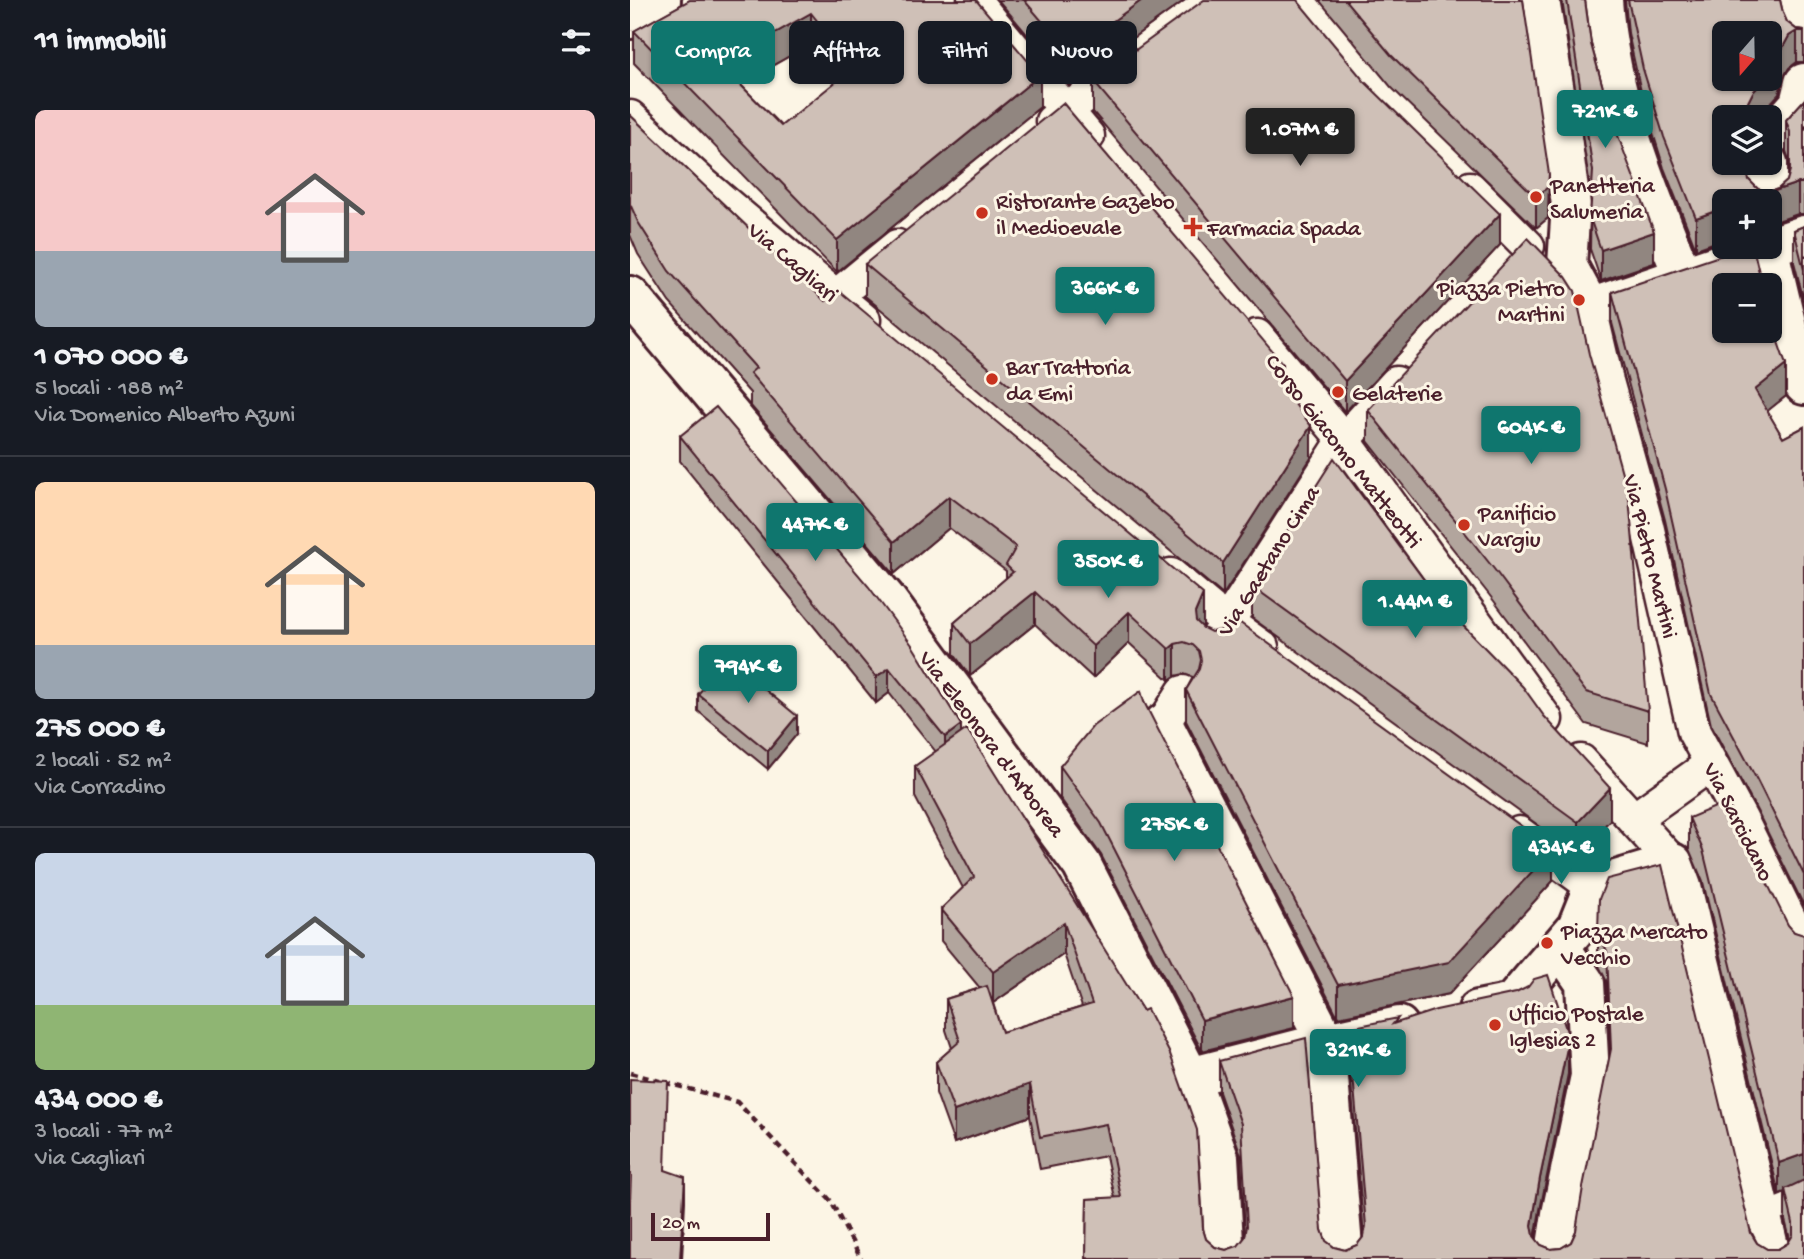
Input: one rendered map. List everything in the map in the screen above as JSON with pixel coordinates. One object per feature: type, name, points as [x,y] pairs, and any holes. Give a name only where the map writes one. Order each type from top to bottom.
[{"type":"street","points":[[630,19],[661,0]]},
{"type":"street","points":[[974,0],[1111,163]]},
{"type":"street","points":[[1540,0],[1571,205],[1567,265]]},
{"type":"street","points":[[1603,0],[1609,55],[1622,103],[1657,214],[1683,276]]},
{"type":"street","points":[[1797,0],[1804,40]]},
{"type":"street","points":[[1035,135],[1066,109],[1152,47]]},
{"type":"street","points":[[1782,123],[1799,104],[1804,83]]},
{"type":"street","name":"Via Cagliari","points":[[630,117],[703,184],[888,340]]},
{"type":"street","points":[[1454,173],[1518,251],[1567,265],[1598,306],[1735,259]]},
{"type":"street","points":[[836,296],[919,228]]},
{"type":"street","points":[[1782,243],[1804,235]]},
{"type":"street","points":[[1771,259],[1791,348],[1804,385]]},
{"type":"street","name":"Via Eleonora d'Arborea","points":[[630,296],[886,599],[1082,864],[1190,1077],[1219,1157],[1225,1259]]},
{"type":"street","name":"Via Pietro Martini","points":[[1598,306],[1607,381],[1647,525],[1694,732]]},
{"type":"street","name":"Corso Giacomo Matteotti","points":[[1236,312],[1343,440],[1558,736],[1673,863]]},
{"type":"street","name":"Via Gaetano Cima","points":[[1220,634],[1343,440],[1416,362]]},
{"type":"street","points":[[1153,560],[1220,634],[1282,662]]},
{"type":"street","points":[[1173,708],[1326,1042],[1344,1259]]},
{"type":"street","name":"Via Sarcidano","points":[[1694,732],[1804,948]]},
{"type":"street","points":[[1634,819],[1711,764]]},
{"type":"street","points":[[1493,814],[1593,887]]},
{"type":"street","points":[[1593,887],[1673,863],[1682,887],[1772,1259]]},
{"type":"street","points":[[1190,1077],[1326,1042],[1512,1003],[1577,927],[1593,887]]},
{"type":"street","points":[[1554,1259],[1590,1076],[1585,983],[1560,947]]},
{"type":"lane","points":[[1762,1215],[1804,1198]]},
{"type":"path","points":[[630,1073],[737,1102],[831,1201],[861,1259]]},
{"type":"building","points":[[690,0],[976,0],[994,21],[918,21],[918,84],[1012,84],[1012,42],[1026,59],[1026,84],[1029,84],[837,240],[685,84],[740,84],[781,126],[833,84],[904,84],[904,21],[817,21],[811,13],[797,21],[789,21],[789,25],[775,33],[775,21],[652,21]]},
{"type":"building","points":[[1024,0],[1142,0],[1113,21],[1042,21]]},
{"type":"building","points":[[1204,0],[1297,0],[1364,81],[1500,214],[1345,381],[1096,84],[1137,84],[1137,49]]},
{"type":"building","points":[[1345,0],[1523,0],[1549,174],[1548,187],[1536,197],[1391,55]]},
{"type":"building","points":[[1567,0],[1585,0],[1591,44],[1611,117],[1654,232],[1601,250],[1590,218],[1593,171]]},
{"type":"building","points":[[1628,0],[1780,0],[1787,22],[1796,29],[1804,30],[1789,36],[1782,51],[1782,21],[1712,21],[1712,91],[1754,91],[1748,105],[1712,105],[1712,175],[1748,175],[1758,189],[1712,189],[1712,212],[1696,218],[1664,137],[1643,69]]},
{"type":"building","points":[[651,22],[651,49],[634,31]]},
{"type":"building","points":[[1804,100],[1804,183],[1778,189],[1787,181],[1790,170],[1790,132],[1786,120]]},
{"type":"building","points":[[1063,103],[1283,364],[1272,373],[1311,426],[1223,563],[865,264]]},
{"type":"building","points":[[630,115],[825,301],[837,289],[1203,594],[1195,613],[1196,621],[1203,628],[1211,632],[1221,630],[1232,617],[1553,849],[1449,962],[1338,985],[1186,690],[1199,669],[1199,651],[1184,642],[1169,649],[1129,612],[1093,646],[1035,592],[970,644],[954,623],[1013,572],[1006,565],[1016,547],[949,496],[894,542],[750,373],[756,368],[669,271],[638,222],[630,204]]},
{"type":"building","points":[[1804,226],[1804,270],[1794,230]]},
{"type":"building","points":[[1528,238],[1566,277],[1575,291],[1589,354],[1629,498],[1648,711],[1586,692],[1494,569],[1368,410]]},
{"type":"building","points":[[1712,258],[1756,259],[1759,273],[1712,273],[1712,343],[1778,343],[1786,365],[1755,390],[1783,438],[1804,427],[1804,875],[1711,694],[1665,489],[1612,292]]},
{"type":"building","points":[[716,407],[869,587],[912,645],[961,725],[945,737],[889,668],[876,677],[680,436]]},
{"type":"building","points":[[1334,458],[1442,604],[1523,687],[1544,716],[1610,788],[1578,822],[1252,586]]},
{"type":"building","points":[[728,659],[797,716],[768,751],[698,694]]},
{"type":"building","points":[[1141,691],[1144,702],[1294,996],[1202,1020],[1101,823],[1060,766],[1093,726]]},
{"type":"building","points":[[967,729],[1143,1011],[1147,1009],[1170,1054],[1197,1130],[1203,1229],[1206,1239],[1215,1247],[1226,1250],[1238,1246],[1245,1237],[1247,1226],[1241,1124],[1219,1061],[1306,1038],[1322,1230],[1326,1241],[1345,1250],[1357,1245],[1364,1236],[1366,1226],[1349,1028],[1398,1018],[1393,1024],[1436,1010],[1516,993],[1528,987],[1534,979],[1548,975],[1568,1035],[1568,1043],[1532,1225],[1534,1236],[1541,1245],[1551,1249],[1561,1248],[1571,1242],[1576,1231],[1611,1049],[1607,951],[1598,932],[1599,899],[1607,879],[1662,865],[1751,1233],[1757,1243],[1767,1249],[1778,1249],[1788,1243],[1793,1235],[1793,1223],[1785,1189],[1804,1180],[1804,1259],[1086,1258],[1087,1199],[1121,1197],[1106,1124],[1040,1137],[1030,1084],[954,1111],[936,1062],[960,1041],[946,999],[987,986],[1002,1032],[1092,1004],[1064,923],[993,972],[941,909],[974,877],[915,766]]},
{"type":"building","points":[[1727,802],[1788,925],[1794,932],[1804,935],[1804,1154],[1779,1163],[1703,850],[1689,818]]},
{"type":"building","points":[[630,1079],[668,1081],[665,1170],[685,1177],[680,1259],[630,1259]]},
{"type":"place","name":"Panetteria Salumeria","points":[[1536,197]]},
{"type":"place","name":"Ristorante Gazebo il Medioevale","points":[[982,213]]},
{"type":"place","name":"Farmacia Spada","points":[[1193,227]]},
{"type":"place","name":"Piazza Pietro Martini","points":[[1579,300]]},
{"type":"place","name":"Bar Trattoria da Emi","points":[[992,379]]},
{"type":"place","name":"Gelaterie","points":[[1338,392]]},
{"type":"place","name":"Panificio Vargiu","points":[[1464,525]]},
{"type":"place","name":"Piazza Mercato Vecchio","points":[[1547,943]]},
{"type":"place","name":"Ufficio Postale Iglesias 2","points":[[1495,1025]]}]
